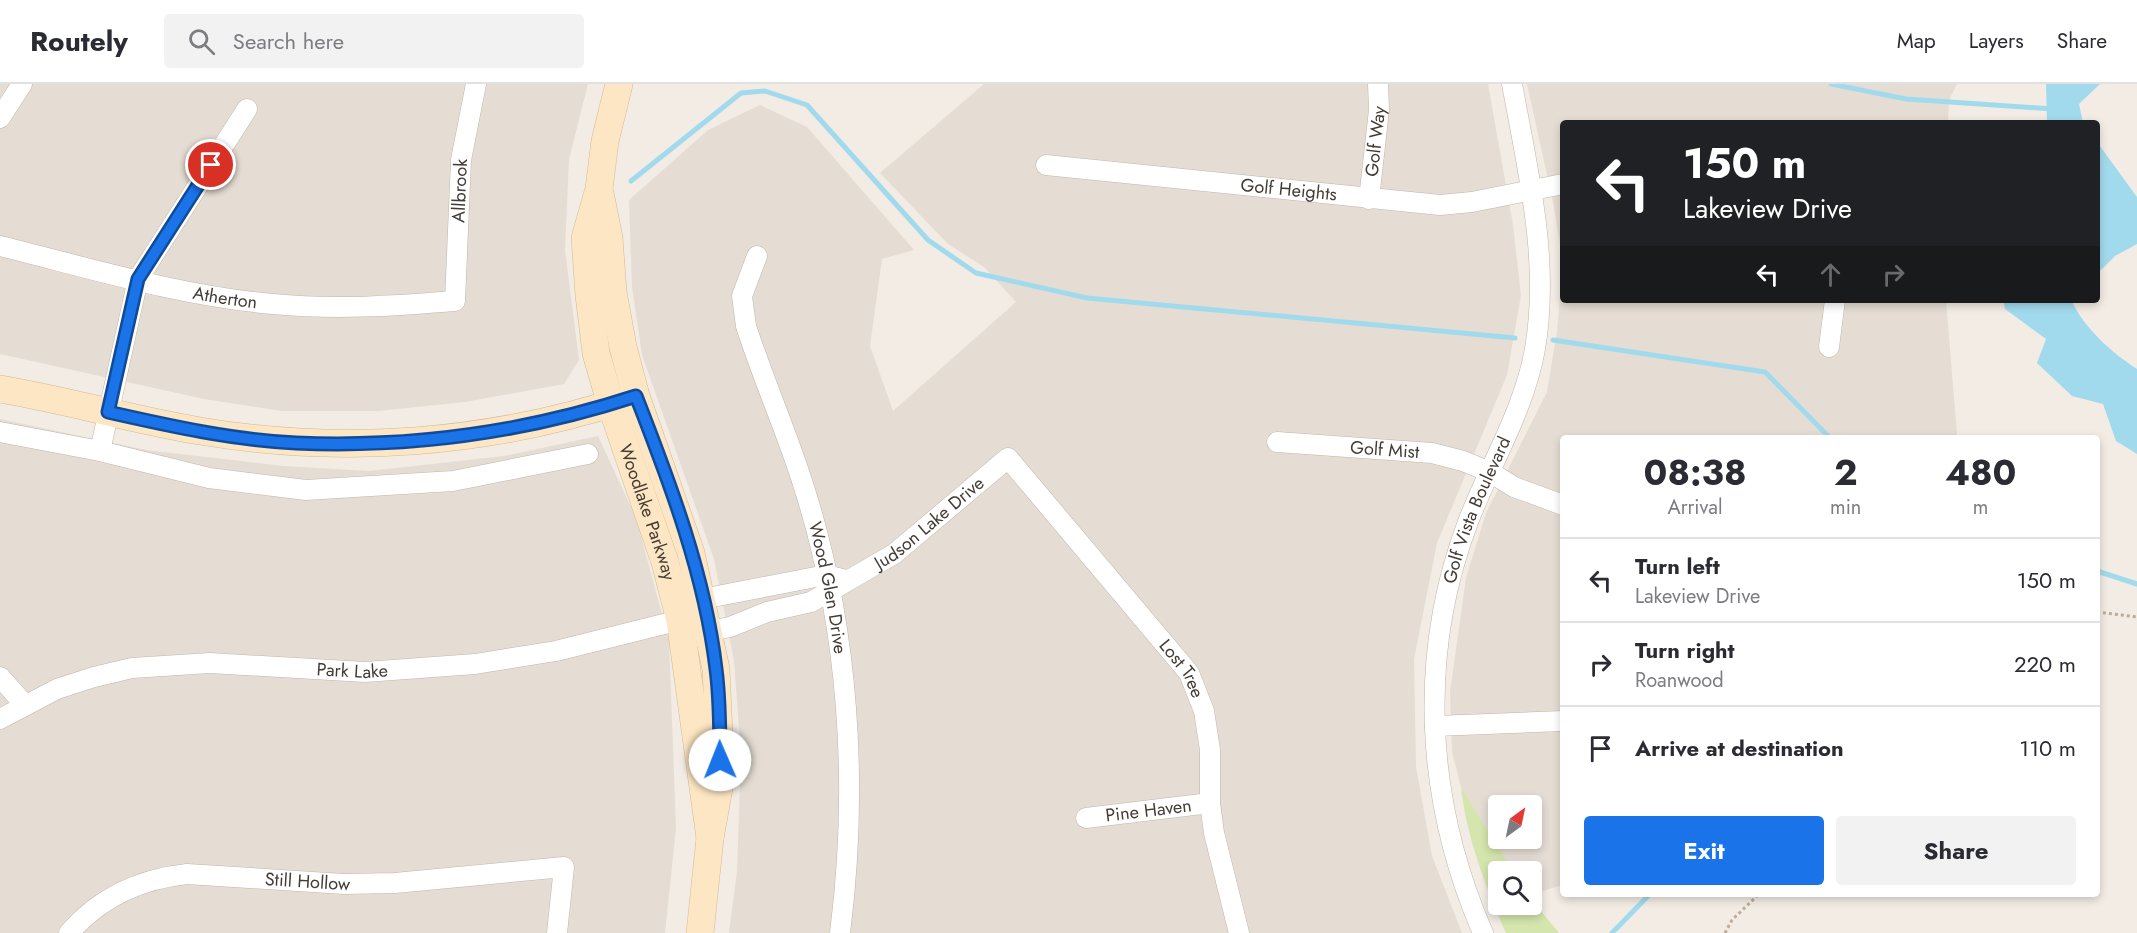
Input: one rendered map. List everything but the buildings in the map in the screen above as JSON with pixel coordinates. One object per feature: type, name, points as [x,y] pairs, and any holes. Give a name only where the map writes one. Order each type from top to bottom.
[{"type":"street","points":[[0,118],[22,84]]},
{"type":"street","name":"Allbrook","points":[[455,301],[461,160],[476,84]]},
{"type":"street","name":"Woodlake Parkway","points":[[619,84],[605,141],[599,189],[585,238],[596,352],[610,405],[661,551],[680,620],[710,838]]},
{"type":"street","name":"Golf Way","points":[[1369,199],[1379,110],[1378,84]]},
{"type":"street","name":"Golf Vista Boulevard","points":[[1483,933],[1462,881],[1443,812],[1436,759],[1433,694],[1440,625],[1457,553],[1525,389],[1536,342],[1541,274],[1531,190],[1512,84]]},
{"type":"street","points":[[100,451],[138,279],[247,109]]},
{"type":"street","name":"Golf Heights","points":[[1046,165],[1440,205],[1472,202],[1560,185]]},
{"type":"street","name":"Woodlake Parkway","points":[[599,189],[609,237],[615,303],[636,396],[692,553],[710,631],[716,669],[721,777],[710,838],[700,933]]},
{"type":"street","name":"Atherton","points":[[0,246],[138,279],[272,304],[360,309],[455,301]]},
{"type":"street","name":"Wood Glen Drive","points":[[757,256],[742,296],[746,326],[803,484],[828,583],[845,705],[850,812],[840,933]]},
{"type":"street","points":[[1829,347],[1835,303]]},
{"type":"street","points":[[0,389],[202,431],[294,443],[400,444],[524,427],[636,396]]},
{"type":"street","points":[[0,432],[100,451],[209,478],[306,490],[453,481],[588,454]]},
{"type":"street","name":"Golf Mist","points":[[1277,442],[1432,453],[1463,461],[1490,472],[1514,487],[1560,504]]},
{"type":"street","name":"Judson Lake Drive","points":[[702,599],[760,588],[846,580],[873,568],[894,554],[1008,458]]},
{"type":"street","name":"Lost Tree","points":[[1008,458],[1189,673],[1201,700],[1208,731],[1210,803],[1221,865],[1239,933]]},
{"type":"street","name":"Judson Lake Drive","points":[[710,631],[730,627],[766,612],[811,602],[828,583]]},
{"type":"street","points":[[760,588],[766,612]]},
{"type":"street","name":"Park Lake","points":[[0,719],[24,704],[94,677],[132,668],[210,663],[366,672],[475,664],[556,651],[680,620],[702,599]]},
{"type":"street","points":[[680,620],[710,631]]},
{"type":"street","points":[[0,677],[24,704]]},
{"type":"street","points":[[1435,726],[1560,721]]},
{"type":"street","name":"Pine Haven","points":[[1086,818],[1210,803]]},
{"type":"street","name":"Still Hollow","points":[[69,933],[107,898],[162,876],[187,874],[344,884],[395,883],[564,867],[557,933]]},
{"type":"path","points":[[2100,612],[2137,617]]},
{"type":"path","points":[[1725,933],[1732,920],[1756,897]]},
{"type":"shaded area","points":[[0,84],[588,84],[569,159],[565,250],[579,360],[564,384],[465,402],[378,411],[282,411],[204,399],[0,354]]},
{"type":"shaded area","points":[[984,84],[1488,84],[1513,225],[1521,295],[1507,375],[1437,543],[1414,659],[1416,767],[1432,856],[1462,933],[729,933],[737,871],[741,756],[734,661],[714,559],[642,355],[632,287],[629,200],[708,130],[760,105],[807,127],[914,250],[882,259],[870,346],[893,411],[1016,302],[984,267],[948,244],[880,173]]},
{"type":"shaded area","points":[[1527,84],[1957,84],[1949,100],[1948,120],[1560,120],[1560,244]]},
{"type":"shaded area","points":[[1560,296],[1560,303],[1946,303],[1957,435],[1560,435],[1560,886],[1542,891],[1542,861],[1506,861],[1499,849],[1542,849],[1542,795],[1488,795],[1488,831],[1461,787],[1452,752],[1450,692],[1466,578],[1486,513],[1547,392]]},
{"type":"shaded area","points":[[0,419],[146,450],[283,466],[369,471],[504,456],[598,436],[636,518],[669,640],[676,828],[665,933],[0,933]]},
{"type":"green space","points":[[1461,787],[1488,831],[1488,849],[1499,849],[1507,861],[1488,861],[1488,889],[1478,862]]},
{"type":"green space","points":[[1542,912],[1559,933],[1506,933],[1498,915],[1542,915]]},
{"type":"water","points":[[2046,84],[2100,84],[2079,104],[2082,120],[2047,120]]},
{"type":"water","points":[[2100,146],[2137,197],[2137,244],[2115,256],[2100,271]]},
{"type":"water","points":[[2004,303],[2073,303],[2084,321],[2100,339],[2137,369],[2137,454],[2116,441],[2103,404],[2072,396],[2037,363],[2046,339],[2005,309]]},
{"type":"waterway","points":[[1831,84],[1906,99],[2053,109]]},
{"type":"waterway","points":[[631,181],[741,93],[765,91],[807,105],[928,240],[976,273],[1087,298],[1515,338]]},
{"type":"waterway","points":[[1553,340],[1765,372],[1827,435]]},
{"type":"waterway","points":[[2100,572],[2137,584]]},
{"type":"waterway","points":[[1612,933],[1647,897]]},
{"type":"route","points":[[211,165],[138,279],[108,412],[202,431],[294,443],[400,444],[524,427],[636,396],[692,553],[710,631],[716,669],[720,760]]}]
